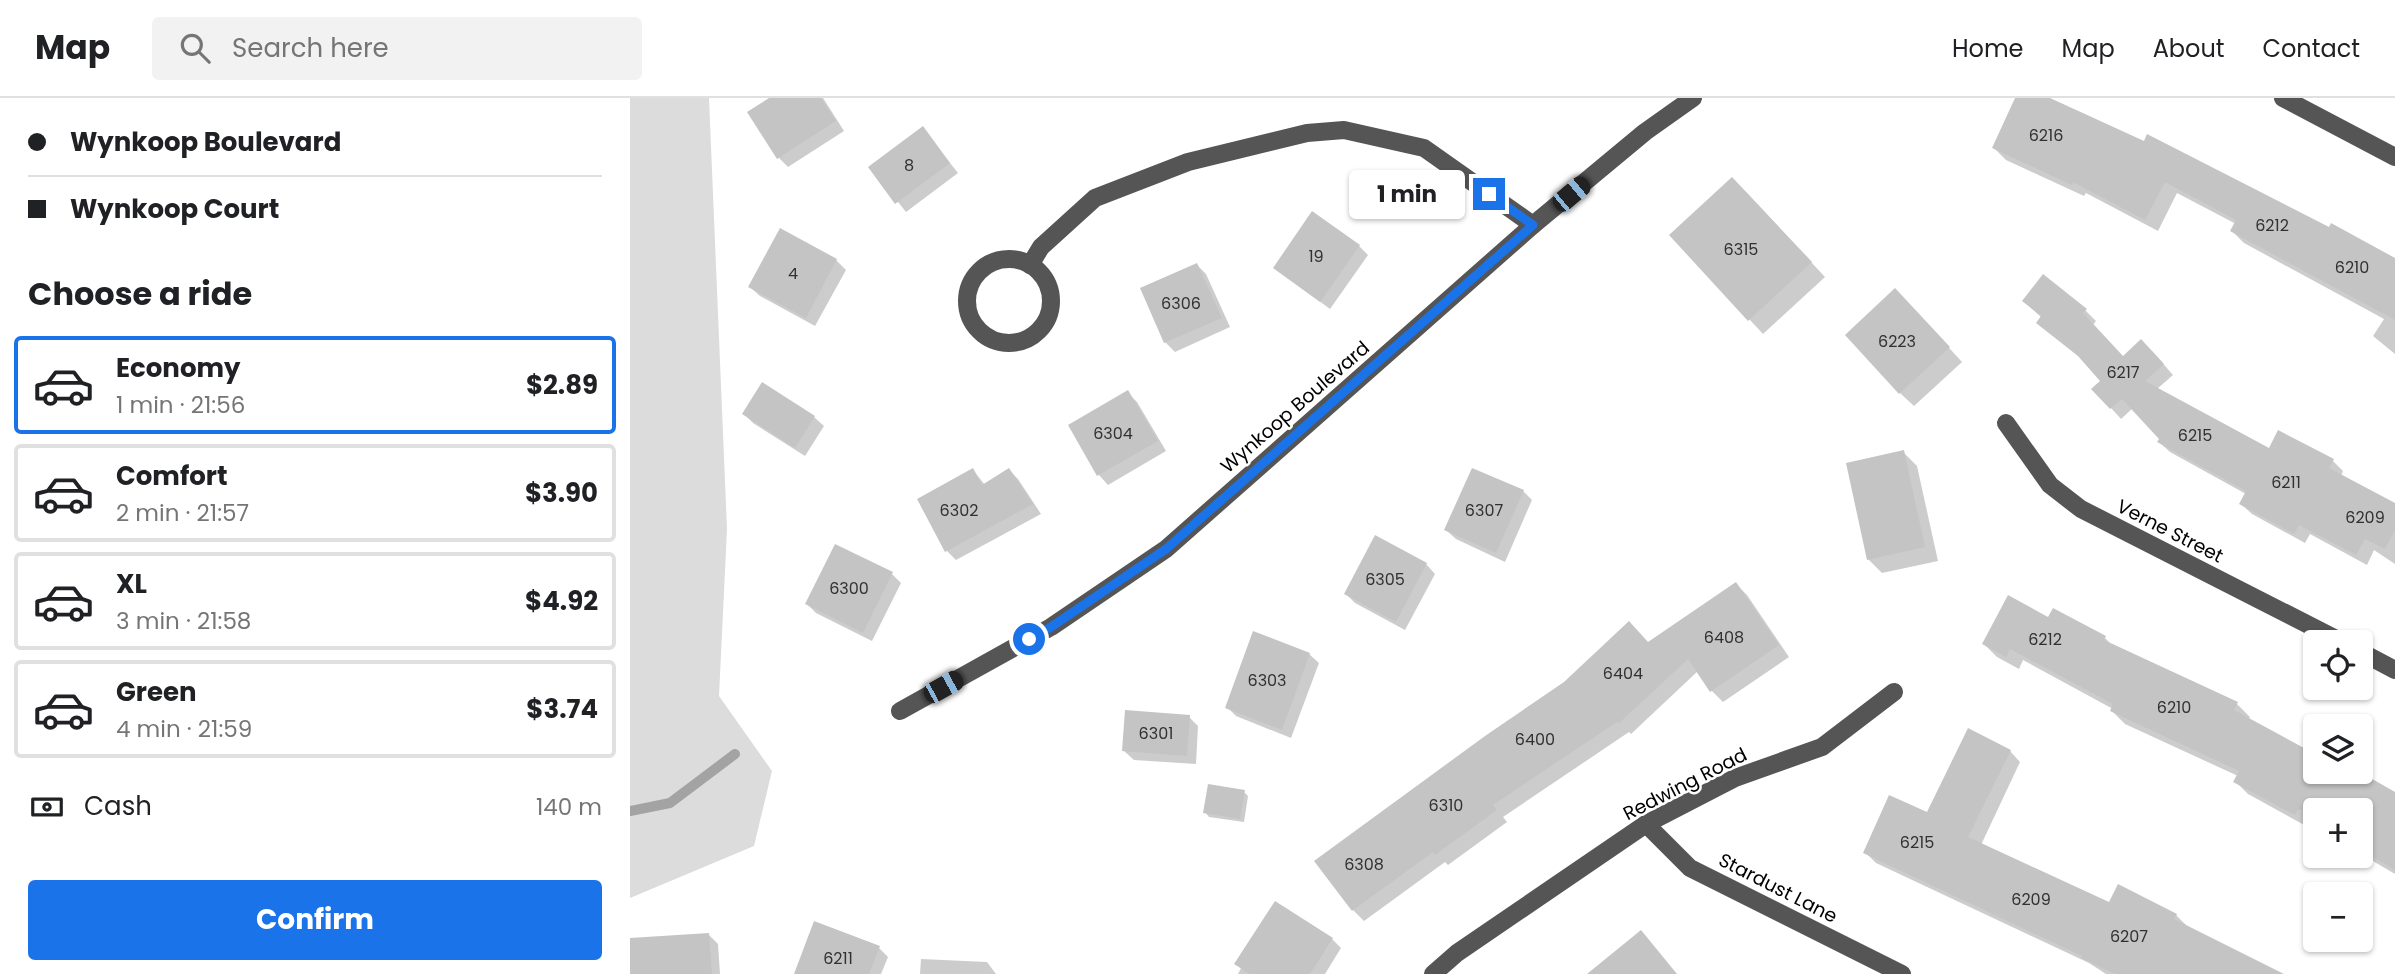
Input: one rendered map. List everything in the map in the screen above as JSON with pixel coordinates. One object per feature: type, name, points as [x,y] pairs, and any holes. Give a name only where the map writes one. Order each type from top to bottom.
[{"type":"street","name":"Wynkoop Boulevard","points":[[900,710],[1051,627],[1166,549],[1533,225],[1645,132],[1693,98]]},
{"type":"street","points":[[2283,98],[2395,157]]},
{"type":"street","points":[[1030,265],[1041,247],[1095,198],[1188,162],[1307,133],[1344,131],[1424,148],[1533,225]]},
{"type":"street","points":[[1000,259],[1013,259],[1030,265],[1046,280],[1051,293],[1048,319],[1040,331],[1015,344],[987,338],[976,328],[968,315],[966,300],[969,286],[976,274],[988,264],[1000,259]]},
{"type":"street","name":"Verne Street","points":[[2006,423],[2050,485],[2081,509],[2318,630]]},
{"type":"street","points":[[2373,658],[2395,670]]},
{"type":"street","name":"Redwing Road","points":[[1433,974],[1457,953],[1646,824],[1735,778],[1822,747],[1894,692]]},
{"type":"street","name":"Stardust Lane","points":[[1646,824],[1690,868],[1902,974]]},
{"type":"shaded area","points":[[630,98],[709,98],[727,529],[719,696],[772,771],[754,846],[630,898]]},
{"type":"building","points":[[769,98],[821,98],[836,121],[777,159],[747,112]]},
{"type":"building","points":[[2015,98],[2050,98],[2144,141],[2147,134],[2329,227],[2331,223],[2395,258],[2395,320],[2230,231],[2236,220],[2165,182],[2145,220],[2073,182],[2072,185],[1992,148]]},
{"type":"building","points":[[923,126],[950,163],[895,204],[868,167]]},
{"type":"building","points":[[1732,177],[1812,262],[1748,321],[1669,235]]},
{"type":"building","points":[[1312,211],[1360,245],[1320,302],[1273,268]]},
{"type":"building","points":[[780,228],[837,259],[806,318],[748,287]]},
{"type":"building","points":[[1197,263],[1222,318],[1164,343],[1140,288]]},
{"type":"building","points":[[2043,274],[2087,309],[2083,313],[2123,356],[2141,339],[2164,364],[2145,381],[2269,448],[2278,430],[2334,459],[2329,468],[2395,503],[2395,530],[2385,549],[2365,539],[2356,555],[2299,525],[2294,534],[2239,504],[2246,491],[2157,442],[2159,439],[2122,399],[2110,409],[2091,389],[2100,381],[2078,356],[2036,323],[2041,316],[2022,301]]},
{"type":"building","points":[[1895,288],[1950,347],[1899,394],[1845,335]]},
{"type":"building","points":[[762,382],[815,416],[795,448],[742,414]]},
{"type":"building","points":[[1128,390],[1158,441],[1097,476],[1068,425]]},
{"type":"building","points":[[1904,450],[1925,547],[1867,560],[1846,463]]},
{"type":"building","points":[[973,468],[982,485],[1009,468],[1033,504],[945,552],[917,499]]},
{"type":"building","points":[[1472,468],[1524,490],[1496,553],[1444,530]]},
{"type":"building","points":[[1375,535],[1427,563],[1396,622],[1344,594]]},
{"type":"building","points":[[835,544],[893,572],[863,633],[805,604]]},
{"type":"building","points":[[1736,582],[1779,645],[1710,692],[1688,659],[1618,724],[1617,722],[1493,805],[1497,810],[1435,855],[1433,852],[1352,911],[1314,861],[1564,682],[1629,621],[1648,642]]},
{"type":"building","points":[[2008,595],[2048,617],[2053,608],[2106,636],[2104,640],[2238,702],[2234,710],[2303,747],[2303,784],[2373,784],[2373,779],[2395,792],[2395,870],[2373,857],[2373,798],[2303,798],[2303,810],[2298,810],[2295,815],[2233,782],[2239,771],[2110,711],[2113,704],[2010,649],[2006,657],[1982,644]]},
{"type":"building","points":[[1253,631],[1310,653],[1282,730],[1225,708]]},
{"type":"building","points":[[1125,710],[1190,715],[1187,756],[1122,751]]},
{"type":"building","points":[[1968,728],[2011,750],[1968,837],[2109,902],[2118,884],[2177,914],[2174,919],[2284,974],[2115,974],[1863,853],[1889,795],[1927,812]]},
{"type":"building","points":[[1208,784],[1245,790],[1240,819],[1203,813]]},
{"type":"building","points":[[1275,901],[1333,938],[1310,974],[1250,974],[1234,964]]},
{"type":"building","points":[[814,921],[880,946],[869,974],[794,974]]},
{"type":"building","points":[[1641,930],[1677,974],[1587,974]]},
{"type":"building","points":[[709,933],[712,974],[630,974],[630,938]]},
{"type":"waterway","points":[[630,811],[670,803],[735,754]]},
{"type":"route","points":[[1029,639],[1166,549],[1533,225],[1489,194]]}]
